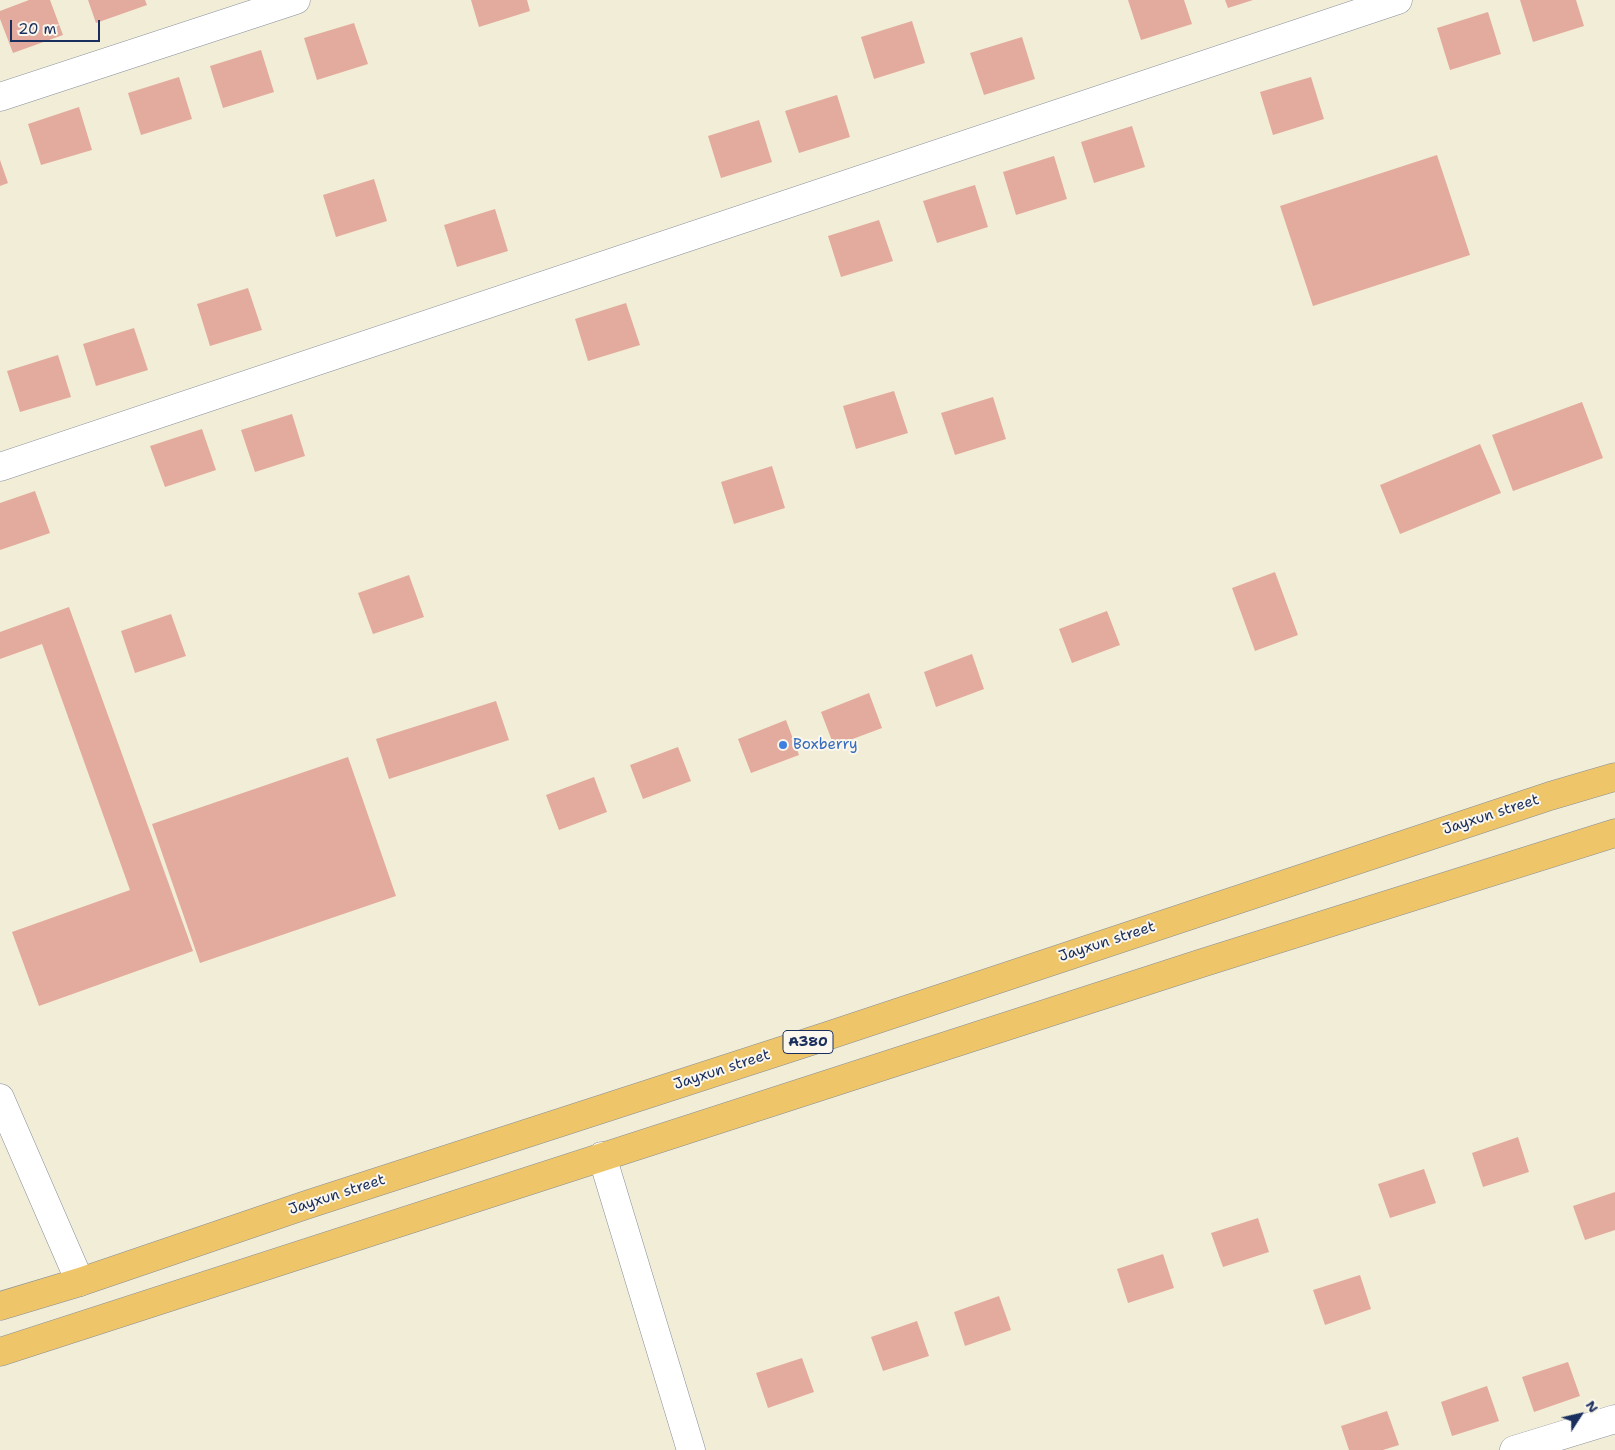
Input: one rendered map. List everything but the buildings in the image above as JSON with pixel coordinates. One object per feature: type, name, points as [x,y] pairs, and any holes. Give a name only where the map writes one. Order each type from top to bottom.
[{"type":"highway","name":"Jayxun street","points":[[0,1306],[80,1282],[306,1205],[827,1036],[1550,796],[1615,777]]},
{"type":"highway","points":[[0,1352],[1211,960],[1615,833]]},
{"type":"street","points":[[0,97],[296,0]]},
{"type":"street","points":[[0,467],[1398,0]]},
{"type":"street","points":[[0,1098],[80,1282]]},
{"type":"street","points":[[602,1156],[691,1450]]},
{"type":"street","points":[[1514,1450],[1615,1419]]},
{"type":"place","name":"Boxberry","points":[[783,745]]}]
